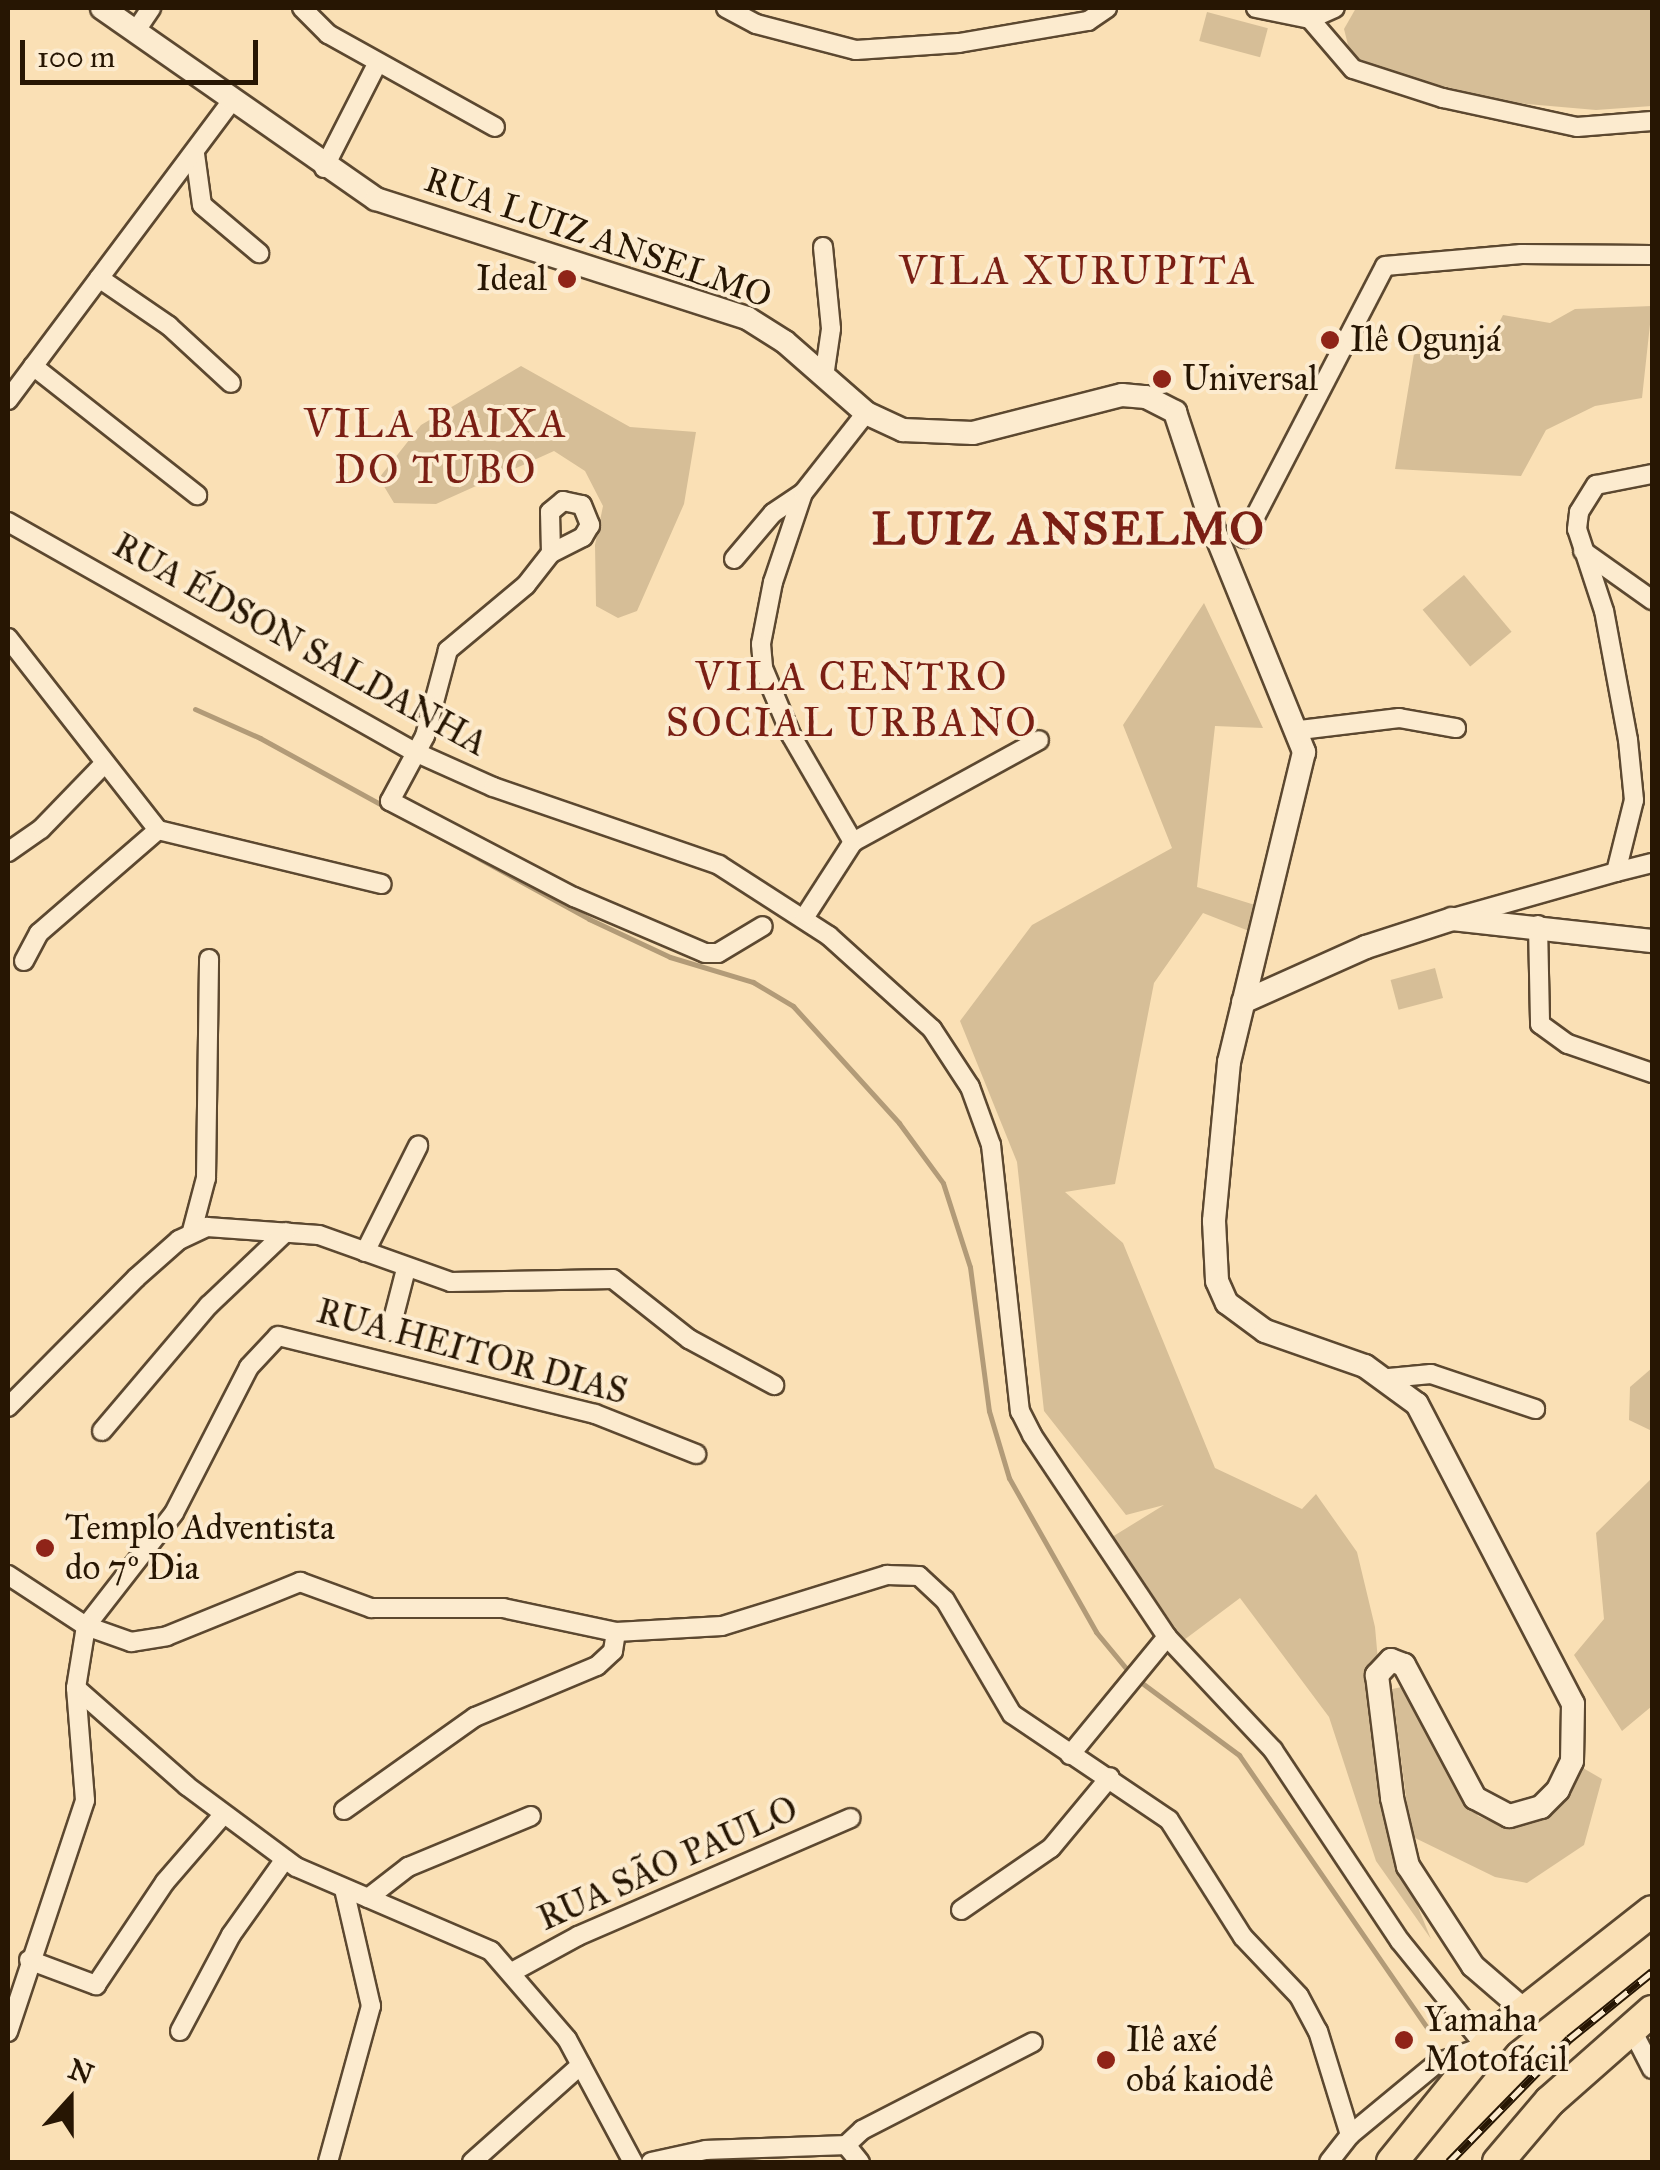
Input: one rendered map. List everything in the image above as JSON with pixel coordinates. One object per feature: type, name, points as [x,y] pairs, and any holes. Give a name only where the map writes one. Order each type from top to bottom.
[{"type":"highway","points":[[1392,2162],[1485,2046],[1524,2010],[1652,1910]]},
{"type":"highway","points":[[1498,2162],[1550,2101],[1642,2019]]},
{"type":"street","name":"RUA LUIZ ANSELMO","points":[[102,8],[324,168],[398,208],[747,318],[866,412],[903,430],[948,436],[1122,395],[1146,396],[1175,412],[1225,559],[1300,730],[1300,789],[1243,1002],[1224,1094],[1217,1281],[1227,1303],[1266,1332],[1389,1378],[1417,1404],[1573,1704],[1572,1761],[1558,1790],[1524,1815],[1490,1810],[1475,1798],[1404,1665],[1391,1660],[1377,1674],[1392,1798],[1408,1866],[1473,1966],[1524,2010]]},
{"type":"street","points":[[135,32],[151,8]]},
{"type":"street","points":[[302,8],[311,23],[495,127]]},
{"type":"street","points":[[726,8],[756,24],[856,50],[958,43],[1088,21],[1107,8]]},
{"type":"street","points":[[1256,8],[1310,19],[1335,8]]},
{"type":"street","points":[[1310,19],[1352,69],[1443,98],[1577,127],[1652,121]]},
{"type":"street","points":[[324,168],[378,64]]},
{"type":"street","points":[[8,400],[230,103]]},
{"type":"street","points":[[194,154],[202,205],[259,252]]},
{"type":"street","points":[[823,248],[830,329],[824,377]]},
{"type":"street","points":[[1244,538],[1385,266],[1454,258],[1652,255]]},
{"type":"street","points":[[99,278],[168,326],[232,383]]},
{"type":"street","points":[[33,366],[197,495]]},
{"type":"street","points":[[854,842],[791,735],[763,668],[770,596],[804,493],[866,412]]},
{"type":"street","points":[[1616,872],[1630,827],[1632,778],[1604,611],[1582,550],[1579,512],[1596,485],[1612,477],[1652,474]]},
{"type":"street","points":[[734,559],[773,513],[804,493]]},
{"type":"street","name":"RUA ÉDSON SALDANHA","points":[[8,522],[417,753],[494,787],[719,864],[804,918],[917,1013],[970,1087],[998,1177],[1020,1411],[1167,1638],[1273,1750],[1400,1940],[1485,2046]]},
{"type":"street","points":[[1582,550],[1652,600]]},
{"type":"street","points":[[552,553],[526,585],[448,650],[417,753],[390,801],[574,897],[705,953],[718,952],[763,926]]},
{"type":"street","points":[[8,638],[103,765],[158,830],[382,884]]},
{"type":"street","points":[[1300,730],[1398,718],[1456,728]]},
{"type":"street","points":[[804,918],[854,842],[1039,740]]},
{"type":"street","points":[[8,852],[41,829],[103,765]]},
{"type":"street","points":[[24,960],[32,941],[158,830]]},
{"type":"street","points":[[1243,1002],[1366,947],[1452,918],[1652,863]]},
{"type":"street","points":[[1452,918],[1652,941]]},
{"type":"street","points":[[1538,925],[1540,1024],[1568,1044],[1652,1073]]},
{"type":"street","points":[[8,1408],[192,1231],[206,1178],[209,959]]},
{"type":"street","points":[[365,1252],[418,1146]]},
{"type":"street","points":[[192,1231],[286,1232],[331,1238],[406,1270],[450,1282],[613,1279],[689,1339],[774,1385]]},
{"type":"street","points":[[102,1431],[209,1305],[286,1232]]},
{"type":"street","points":[[390,1332],[406,1270]]},
{"type":"street","name":"RUA HEITOR DIAS","points":[[86,1626],[174,1513],[249,1367],[278,1336],[595,1414],[696,1454]]},
{"type":"street","points":[[1389,1378],[1431,1374],[1535,1409]]},
{"type":"street","points":[[8,1575],[86,1626],[147,1642],[300,1582],[371,1608],[504,1608],[616,1632],[722,1626],[887,1575],[919,1576],[946,1600],[1012,1714],[1070,1755],[1110,1776],[1169,1820],[1243,1936],[1299,1996],[1318,2032],[1350,2135]]},
{"type":"street","points":[[8,2032],[22,2002],[29,1960],[85,1800],[76,1688],[86,1626]]},
{"type":"street","points":[[344,1810],[476,1717],[597,1666],[613,1650],[616,1632]]},
{"type":"street","points":[[1070,1755],[1130,1676],[1167,1638]]},
{"type":"street","points":[[76,1688],[223,1815],[285,1859],[344,1890],[469,1938],[512,1972],[581,2065],[633,2162]]},
{"type":"street","points":[[962,1910],[1051,1848],[1110,1776]]},
{"type":"street","points":[[29,1960],[96,1985],[165,1882],[223,1815]]},
{"type":"street","points":[[368,1898],[408,1867],[531,1816]]},
{"type":"street","name":"RUA SÃO PAULO","points":[[512,1972],[851,1818]]},
{"type":"street","points":[[180,2032],[231,1936],[285,1859]]},
{"type":"street","points":[[328,2162],[371,2006],[344,1890]]},
{"type":"street","points":[[1642,2019],[1652,2069]]},
{"type":"street","points":[[651,2162],[706,2150],[846,2145],[971,2072],[1033,2042]]},
{"type":"street","points":[[1329,2162],[1350,2135],[1437,2062],[1485,2046]]},
{"type":"street","points":[[472,2162],[581,2065]]},
{"type":"street","points":[[846,2145],[860,2162]]},
{"type":"shaded area","points":[[1356,8],[1652,8],[1652,106],[1596,110],[1505,102],[1397,74],[1357,58],[1348,45],[1344,29]]},
{"type":"shaded area","points":[[1207,12],[1268,28],[1260,57],[1199,41]]},
{"type":"shaded area","points":[[1652,306],[1642,398],[1595,406],[1546,430],[1521,476],[1395,469],[1414,354],[1453,354],[1490,340],[1503,315],[1550,323],[1575,309]]},
{"type":"shaded area","points":[[521,366],[630,427],[696,432],[684,504],[637,611],[618,618],[596,606],[595,545],[603,506],[585,471],[554,451],[436,504],[394,503],[379,478],[421,425]]},
{"type":"shaded area","points":[[1464,575],[1512,632],[1470,666],[1423,610]]},
{"type":"shaded area","points":[[1204,603],[1263,728],[1215,726],[1197,887],[1255,905],[1249,931],[1203,913],[1154,983],[1115,1184],[1065,1192],[1123,1243],[1215,1468],[1302,1509],[1316,1494],[1357,1552],[1375,1627],[1395,1851],[1431,1939],[1376,1861],[1329,1717],[1240,1598],[1184,1640],[1112,1537],[1164,1505],[1126,1515],[1044,1411],[1017,1162],[960,1021],[1032,925],[1172,848],[1123,725]]},
{"type":"shaded area","points":[[1435,968],[1443,998],[1399,1010],[1391,980]]},
{"type":"shaded area","points":[[1652,1368],[1652,1431],[1629,1420],[1630,1387]]},
{"type":"shaded area","points":[[1652,1478],[1652,1706],[1622,1731],[1574,1655],[1604,1619],[1596,1533]]},
{"type":"shaded area","points":[[1402,1687],[1478,1816],[1504,1827],[1533,1823],[1563,1802],[1583,1768],[1602,1779],[1584,1845],[1527,1883],[1495,1877],[1411,1836],[1392,1689]]},
{"type":"waterway","points":[[195,709],[260,738],[589,919],[670,957],[753,982],[793,1006],[899,1123],[943,1183],[970,1267],[989,1411],[1009,1478],[1096,1632],[1130,1673]]},
{"type":"waterway","points":[[1138,1680],[1239,1755],[1430,2032]]},
{"type":"railway","points":[[1449,2162],[1569,2039],[1652,1972]]},
{"type":"place","name":"Ideal","points":[[567,279]]},
{"type":"place","name":"Ilê Ogunjá","points":[[1330,340]]},
{"type":"place","name":"Universal","points":[[1162,379]]},
{"type":"place","name":"Templo Adventista do 7º Dia","points":[[45,1548]]},
{"type":"place","name":"Yamaha Motofácil","points":[[1404,2040]]},
{"type":"place","name":"Ilê axé obá kaiodê","points":[[1106,2060]]},
{"type":"district","name":"VILA XURUPITA","points":[[1078,271]]},
{"type":"district","name":"VILA BAIXA DO TUBO","points":[[436,447]]},
{"type":"district","name":"LUIZ ANSELMO","points":[[1069,529]]},
{"type":"district","name":"VILA CENTRO SOCIAL URBANO","points":[[852,700]]}]
